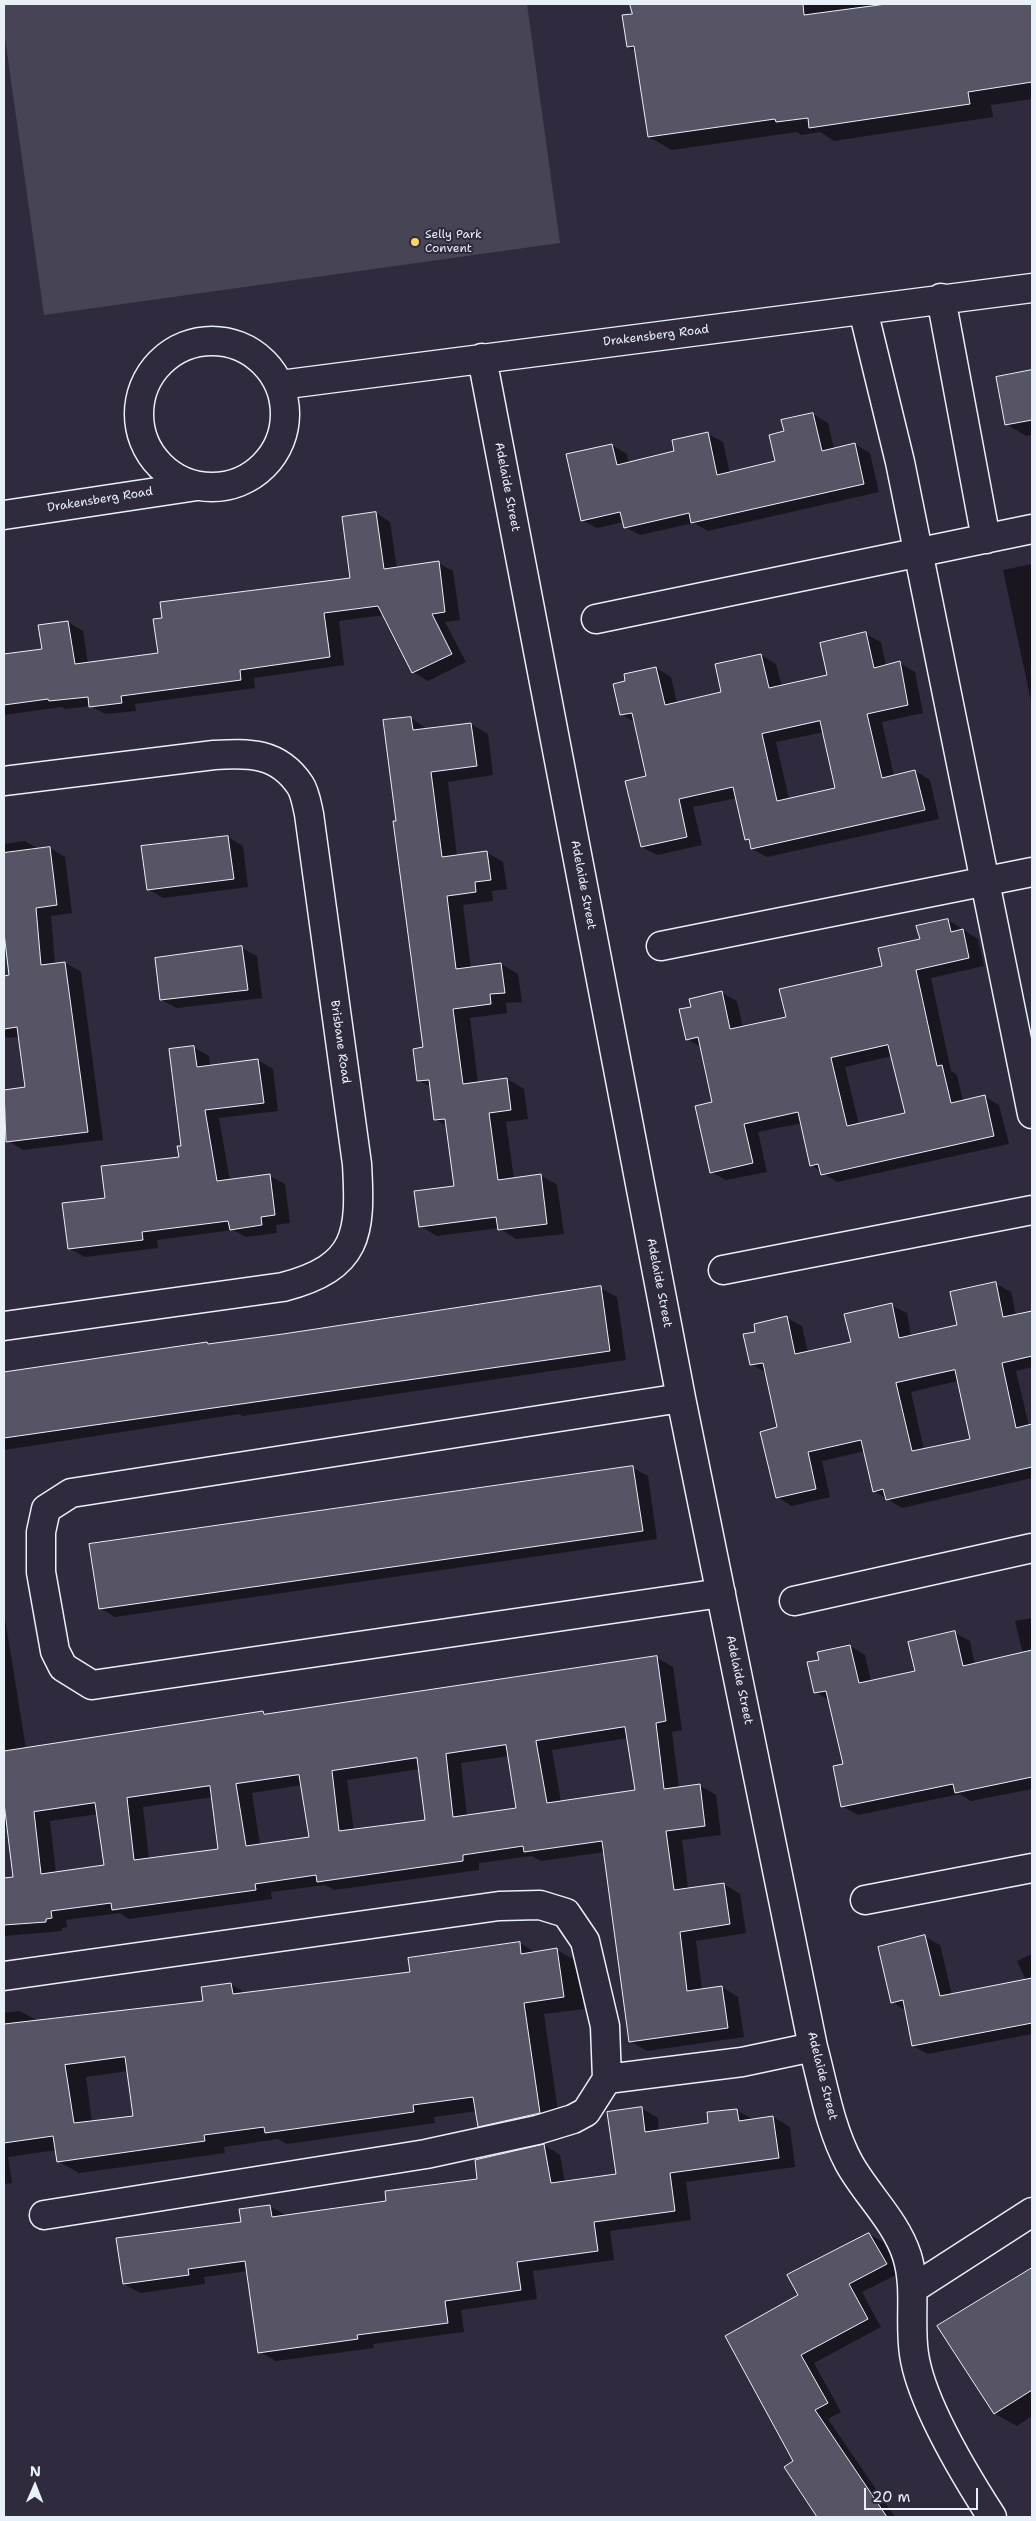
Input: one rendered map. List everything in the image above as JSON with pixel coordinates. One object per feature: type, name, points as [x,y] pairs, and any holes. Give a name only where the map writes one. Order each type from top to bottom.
[{"type":"street","name":"Drakensberg Road","points":[[280,385],[864,310],[941,298],[1032,288]]},
{"type":"street","points":[[941,298],[986,539]]},
{"type":"street","points":[[864,310],[900,462],[1032,1114]]},
{"type":"street","points":[[208,340],[230,342],[251,352],[268,366],[280,385],[286,407],[284,430],[271,457],[261,468],[242,481],[220,487],[197,486],[176,478],[156,462],[143,440],[138,415],[141,393],[151,372],[166,356],[185,345],[208,340]]},
{"type":"street","name":"Adelaide Street","points":[[482,358],[681,1398],[720,1593],[766,1805],[813,2046],[838,2136],[848,2162],[889,2221],[907,2254],[914,2288],[911,2331],[921,2386],[971,2484],[992,2517]]},
{"type":"street","name":"Drakensberg Road","points":[[4,515],[197,486]]},
{"type":"street","points":[[596,619],[1032,529]]},
{"type":"street","name":"Brisbane Road","points":[[4,781],[214,755],[249,753],[270,759],[288,770],[301,786],[310,824],[356,1164],[359,1209],[355,1235],[346,1252],[327,1271],[308,1280],[283,1287],[4,1326]]},
{"type":"street","points":[[661,946],[1032,872]]},
{"type":"street","points":[[723,1270],[1032,1210]]},
{"type":"street","points":[[681,1398],[71,1493],[46,1510],[41,1532],[40,1572],[54,1651],[63,1667],[92,1685],[720,1593]]},
{"type":"street","points":[[794,1601],[1032,1548]]},
{"type":"street","points":[[865,1900],[1032,1868]]},
{"type":"street","points":[[4,1976],[500,1906],[540,1905],[566,1913],[585,1941],[605,2026],[607,2079],[586,2112],[573,2119],[537,2130],[426,2154],[44,2214]]},
{"type":"street","points":[[607,2079],[742,2062],[813,2046]]},
{"type":"street","points":[[914,2288],[1032,2212]]},
{"type":"shaded area","points":[[4,4],[527,4],[560,243],[44,315],[4,31]]},
{"type":"building","points":[[630,4],[803,4],[804,15],[886,4],[1032,4],[1032,82],[968,92],[970,104],[809,128],[808,118],[776,122],[775,119],[648,137],[634,46],[627,47],[622,15],[632,14]]},
{"type":"building","points":[[1032,370],[1032,420],[1005,425],[996,377]]},
{"type":"building","points":[[813,413],[822,451],[855,443],[864,484],[691,523],[689,513],[624,528],[620,512],[581,521],[566,454],[612,444],[617,465],[674,451],[672,440],[708,432],[717,475],[775,461],[769,435],[784,431],[781,420]]},
{"type":"building","points":[[376,512],[384,569],[439,561],[445,612],[432,614],[452,654],[412,673],[378,606],[324,613],[330,657],[240,670],[241,680],[121,696],[122,703],[89,707],[88,697],[49,701],[48,699],[4,705],[4,654],[42,649],[38,625],[68,621],[75,664],[158,653],[153,619],[162,618],[160,602],[350,578],[342,517]]},
{"type":"building","points":[[866,632],[874,668],[900,661],[908,705],[867,714],[882,778],[915,770],[925,810],[751,849],[749,839],[745,840],[733,787],[679,799],[687,837],[641,847],[625,781],[646,776],[632,713],[620,715],[613,684],[625,681],[624,674],[656,667],[665,705],[721,692],[715,664],[761,654],[769,688],[827,675],[820,643]],"holes":[[[820,721],[835,788],[777,801],[762,734]]]},
{"type":"building","points":[[411,717],[413,730],[471,723],[477,766],[431,772],[442,857],[487,851],[491,880],[475,882],[476,892],[447,896],[456,969],[501,963],[505,993],[490,994],[491,1004],[453,1009],[463,1084],[507,1078],[511,1110],[489,1113],[498,1180],[541,1174],[547,1224],[498,1230],[496,1217],[419,1227],[414,1191],[454,1186],[445,1119],[434,1120],[429,1080],[417,1081],[413,1049],[423,1047],[393,821],[396,821],[383,720]]},
{"type":"building","points":[[228,836],[234,879],[147,890],[141,846]]},
{"type":"building","points":[[50,847],[57,905],[36,908],[41,965],[65,962],[88,1132],[6,1142],[4,1090],[25,1087],[17,1027],[4,1029],[4,976],[9,975],[4,933],[4,853]]},
{"type":"building","points":[[948,919],[951,932],[963,929],[969,958],[916,970],[937,1066],[942,1065],[951,1103],[985,1095],[994,1136],[821,1175],[818,1164],[810,1166],[798,1112],[744,1124],[753,1163],[710,1173],[695,1106],[712,1102],[698,1037],[686,1040],[679,1009],[691,1007],[689,999],[722,991],[730,1029],[786,1017],[779,989],[882,966],[878,948],[920,939],[916,926]],"holes":[[[888,1045],[905,1113],[847,1126],[831,1058]]]},
{"type":"building","points":[[242,946],[248,990],[160,1000],[155,958]]},
{"type":"building","points":[[194,1046],[197,1067],[258,1059],[264,1103],[205,1110],[217,1181],[270,1174],[275,1215],[261,1217],[262,1225],[230,1230],[228,1221],[142,1232],[143,1240],[68,1249],[62,1203],[105,1198],[101,1166],[179,1157],[177,1146],[181,1146],[169,1049]]},
{"type":"building","points":[[996,1282],[1003,1317],[1032,1311],[1032,1356],[1002,1363],[1016,1428],[1032,1424],[1032,1467],[886,1500],[883,1489],[873,1492],[861,1440],[808,1452],[816,1489],[776,1498],[760,1432],[777,1427],[763,1363],[750,1365],[743,1334],[755,1332],[754,1324],[787,1316],[795,1354],[851,1342],[844,1314],[892,1303],[899,1338],[957,1325],[950,1292]],"holes":[[[955,1370],[970,1439],[912,1451],[896,1383]]]},
{"type":"building","points":[[601,1286],[610,1351],[4,1438],[4,1372],[207,1342],[208,1344],[283,1334]]},
{"type":"building","points":[[633,1466],[643,1531],[99,1609],[89,1544]]},
{"type":"building","points":[[955,1631],[963,1666],[1032,1650],[1032,1777],[955,1793],[953,1784],[841,1807],[833,1766],[843,1764],[826,1691],[814,1693],[807,1662],[819,1660],[817,1652],[850,1645],[859,1683],[915,1671],[908,1642]]},
{"type":"building","points":[[657,1656],[666,1721],[656,1723],[664,1789],[700,1784],[705,1826],[666,1831],[674,1890],[724,1883],[730,1924],[680,1932],[687,1991],[722,1986],[728,2028],[629,2042],[602,1841],[524,1852],[523,1846],[463,1855],[463,1861],[317,1882],[316,1875],[255,1884],[256,1890],[112,1910],[111,1903],[51,1911],[52,1918],[46,1919],[46,1922],[4,1925],[4,1878],[13,1877],[4,1803],[4,1751],[263,1711],[264,1714]],"holes":[[[625,1727],[635,1790],[547,1803],[536,1741]],[[506,1745],[516,1808],[453,1817],[446,1754]],[[417,1758],[425,1820],[339,1831],[332,1771]],[[299,1775],[309,1837],[246,1846],[236,1784]],[[210,1786],[218,1849],[134,1860],[127,1798]],[[95,1803],[104,1865],[41,1874],[34,1812]]]},
{"type":"building","points":[[925,1935],[940,1996],[1032,1978],[1032,2023],[912,2046],[903,2000],[891,2003],[878,1947]]},
{"type":"building","points":[[520,1942],[521,1954],[557,1948],[564,1997],[524,2003],[540,2113],[478,2127],[473,2097],[413,2105],[414,2112],[265,2133],[264,2127],[204,2135],[205,2141],[57,2162],[53,2136],[4,2143],[4,2024],[203,2001],[201,1987],[231,1983],[233,1994],[410,1972],[408,1958]],"holes":[[[125,2057],[133,2116],[74,2123],[65,2065]]]},
{"type":"building","points":[[642,2107],[645,2132],[708,2123],[707,2112],[737,2109],[739,2121],[773,2116],[779,2158],[670,2173],[675,2211],[594,2222],[598,2251],[517,2262],[521,2290],[445,2301],[448,2323],[357,2335],[358,2339],[258,2353],[245,2261],[188,2269],[189,2275],[123,2284],[116,2238],[241,2222],[239,2209],[270,2205],[272,2217],[386,2201],[385,2191],[477,2179],[475,2160],[544,2144],[551,2183],[616,2174],[607,2112]]},
{"type":"building","points":[[869,2233],[887,2264],[849,2284],[868,2319],[801,2355],[828,2403],[815,2410],[887,2517],[817,2517],[784,2467],[793,2461],[725,2336],[798,2295],[787,2275]]},
{"type":"building","points":[[1032,2268],[1032,2390],[994,2414],[937,2326]]},
{"type":"place","name":"Selly Park Convent","points":[[415,242]]}]
